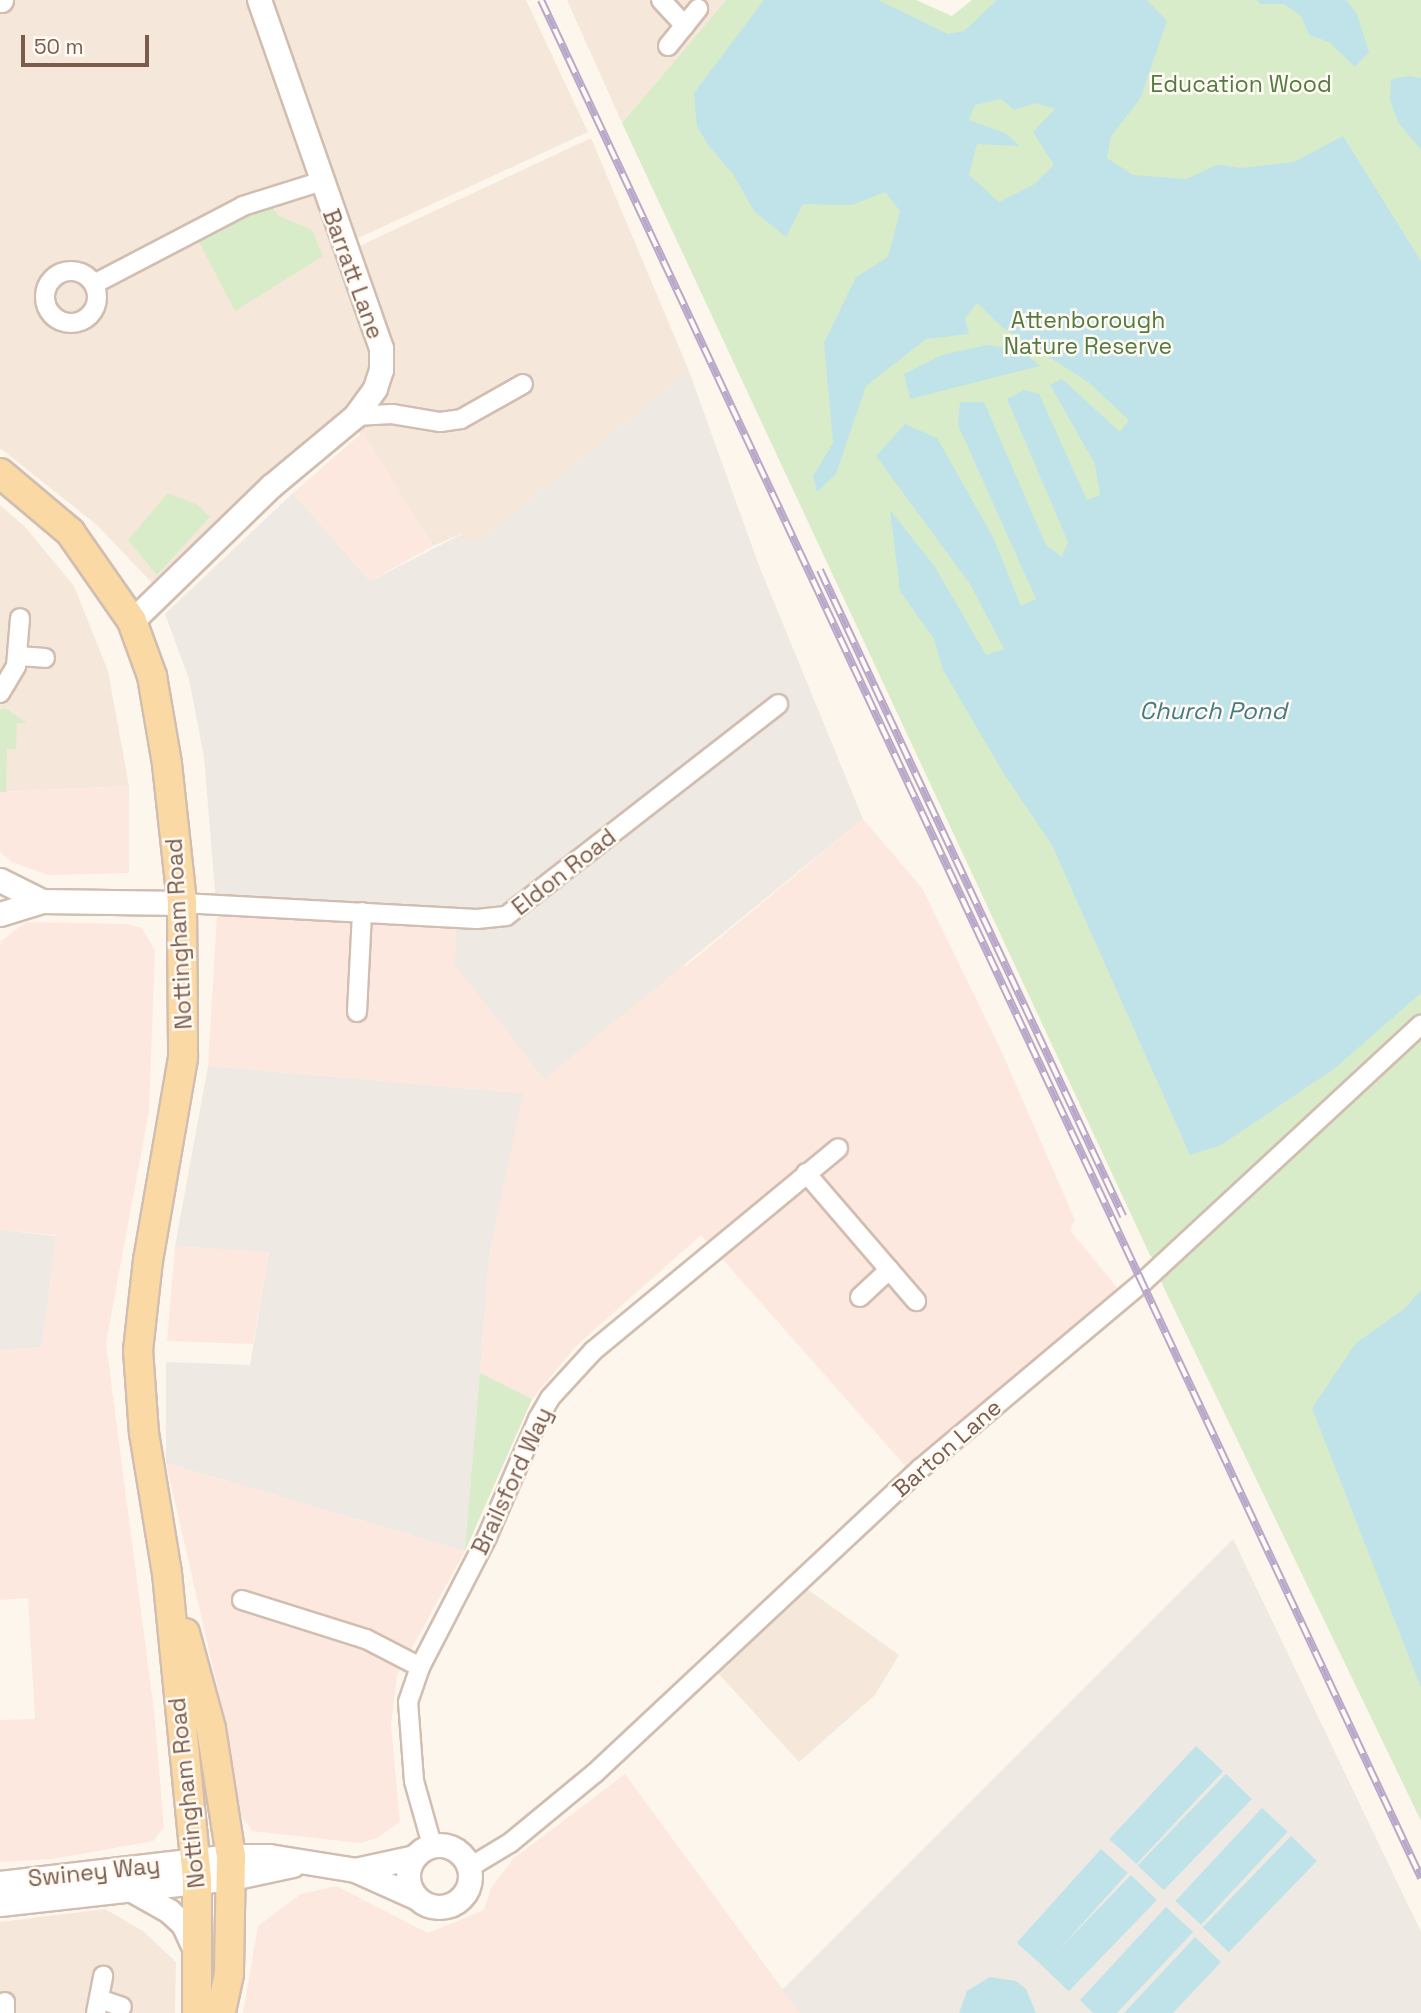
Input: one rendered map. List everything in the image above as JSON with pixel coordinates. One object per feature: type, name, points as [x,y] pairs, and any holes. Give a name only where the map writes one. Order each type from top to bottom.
[{"type":"main road","name":"Nottingham Road","points":[[0,473],[70,532],[132,621],[152,676],[167,764],[182,902],[183,1058],[148,1260],[138,1350],[144,1433],[167,1573],[196,1871],[197,2013]]},
{"type":"main road","name":"Nottingham Road","points":[[167,1573],[211,1729],[231,1867],[229,1974],[221,2013]]},
{"type":"street","name":"Barratt Lane","points":[[132,621],[271,486],[355,416],[376,388],[381,348],[319,182],[259,0]]},
{"type":"street","points":[[661,0],[685,26]]},
{"type":"street","points":[[668,46],[698,9]]},
{"type":"street","points":[[94,285],[243,206],[319,182]]},
{"type":"street","points":[[355,416],[392,414],[440,422],[461,419],[523,384]]},
{"type":"street","points":[[376,388],[392,414]]},
{"type":"street","points":[[0,694],[18,656],[20,618]]},
{"type":"street","points":[[18,656],[45,657]]},
{"type":"street","name":"Eldon Road","points":[[182,902],[477,919],[506,916],[778,705]]},
{"type":"street","points":[[0,880],[42,901]]},
{"type":"street","points":[[0,914],[42,901],[182,902]]},
{"type":"street","points":[[357,1012],[362,912]]},
{"type":"street","name":"Barton Lane","points":[[470,1867],[510,1843],[595,1773],[921,1468],[1143,1282],[1421,1025]]},
{"type":"street","name":"Brailsford Way","points":[[423,1851],[408,1739],[408,1702],[420,1667],[487,1537],[526,1443],[550,1398],[593,1351],[838,1148]]},
{"type":"street","points":[[806,1173],[915,1301]]},
{"type":"street","points":[[860,1297],[889,1270]]},
{"type":"street","points":[[242,1600],[366,1639],[420,1667]]},
{"type":"street","points":[[231,1867],[303,1863],[355,1870],[430,1906],[452,1905],[466,1892],[470,1867],[450,1846],[355,1870]]},
{"type":"street","points":[[415,1897],[408,1870],[423,1851]]},
{"type":"street","name":"Swiney Way","points":[[0,1883],[231,1867]]},
{"type":"street","name":"Swiney Way","points":[[0,1903],[130,1889],[196,1871]]},
{"type":"street","name":"Swiney Way","points":[[130,1889],[183,1924],[197,1956]]},
{"type":"street","points":[[103,1976],[99,2007],[122,2007]]},
{"type":"shaded area","points":[[0,0],[526,0],[588,132],[352,241],[355,248],[591,138],[689,371],[485,537],[463,542],[461,534],[433,546],[344,409],[156,587],[97,525],[0,448]]},
{"type":"shaded area","points":[[567,0],[726,0],[622,123]]},
{"type":"shaded area","points":[[689,371],[758,563],[863,819],[544,1079],[455,965],[456,927],[217,915],[204,757],[189,679],[165,614],[293,493],[370,581],[462,534],[464,541],[485,537]]},
{"type":"shaded area","points":[[363,432],[433,546],[370,581],[293,493]]},
{"type":"shaded area","points":[[0,505],[25,527],[74,586],[108,671],[129,786],[0,792]]},
{"type":"shaded area","points":[[129,786],[129,873],[48,875],[12,862],[0,852],[0,792]]},
{"type":"shaded area","points":[[863,819],[922,888],[1000,1048],[1075,1220],[1070,1230],[1119,1290],[907,1468],[701,1235],[576,1346],[532,1399],[480,1373],[489,1256],[522,1093],[208,1066],[217,915],[457,927],[686,966]]},
{"type":"shaded area","points":[[26,922],[128,924],[142,928],[155,951],[149,1111],[106,1343],[154,1710],[164,1828],[153,1841],[53,1859],[0,1862],[0,1720],[35,1719],[28,1598],[0,1600],[0,1350],[42,1347],[56,1235],[0,1230],[0,942]]},
{"type":"shaded area","points":[[208,1066],[523,1093],[489,1256],[480,1373],[532,1399],[465,1551],[166,1463],[166,1362],[250,1365],[269,1252],[175,1246]]},
{"type":"shaded area","points":[[0,1230],[56,1236],[42,1347],[0,1350]]},
{"type":"shaded area","points":[[175,1246],[269,1251],[253,1344],[167,1341]]},
{"type":"shaded area","points":[[166,1463],[465,1551],[397,1675],[391,1725],[400,1822],[377,1838],[360,1843],[252,1831],[241,1815],[223,1711]]},
{"type":"shaded area","points":[[1233,1539],[1421,1932],[1421,2013],[800,2013],[782,1990]]},
{"type":"shaded area","points":[[807,1589],[899,1655],[875,1695],[799,1762],[717,1672]]},
{"type":"shaded area","points":[[625,1774],[800,2013],[243,2013],[258,1926],[301,1894],[336,1886],[428,1933],[484,1910],[491,1888],[513,1859]]},
{"type":"shaded area","points":[[105,1909],[143,1931],[176,1962],[175,2013],[0,2013],[0,1922]]},
{"type":"green space","name":"Attenborough Nature Reserve","points":[[726,0],[916,0],[952,16],[972,0],[1421,0],[1421,1821],[1163,1286],[1161,1281],[1168,1273],[1150,1255],[622,123]]},
{"type":"green space","points":[[271,206],[279,216],[312,230],[323,256],[235,311],[198,240]]},
{"type":"green space","points":[[168,493],[198,505],[210,517],[157,575],[128,540]]},
{"type":"green space","points":[[5,708],[27,723],[17,723],[16,749],[7,749],[6,792],[0,792],[0,710]]},
{"type":"green space","points":[[480,1373],[532,1399],[465,1551]]},
{"type":"water","name":"Church Pond","points":[[764,0],[878,0],[948,34],[964,31],[997,0],[1147,0],[1167,21],[1140,99],[1111,136],[1107,158],[1133,175],[1186,179],[1217,165],[1242,168],[1294,162],[1343,136],[1421,261],[1421,993],[1334,1069],[1221,1145],[1190,1155],[1052,845],[1004,774],[943,670],[934,639],[900,591],[890,510],[935,567],[986,655],[1004,649],[970,584],[876,456],[905,424],[937,438],[993,537],[1021,606],[1036,599],[958,425],[960,402],[984,402],[1046,545],[1062,557],[1068,542],[1007,399],[1024,390],[1039,394],[1087,500],[1100,495],[1095,464],[1050,385],[1062,379],[1120,432],[1129,420],[1088,382],[1002,327],[977,303],[965,318],[969,334],[926,339],[866,386],[836,474],[817,492],[813,476],[833,443],[824,343],[856,277],[888,257],[900,211],[885,192],[852,205],[803,204],[786,237],[754,211],[733,174],[708,145],[697,126],[694,93]],"holes":[[[1001,99],[1014,110],[1035,103],[1055,109],[1033,132],[1054,165],[1033,185],[999,202],[969,175],[977,144],[1020,146],[1005,133],[969,120],[975,105]]]},
{"type":"water","points":[[1257,0],[1346,0],[1357,14],[1369,52],[1355,67],[1329,42],[1309,35],[1301,16],[1284,4],[1260,4]]},
{"type":"water","points":[[1410,76],[1421,78],[1421,150],[1398,122],[1390,100],[1391,79]]},
{"type":"water","points":[[987,345],[1021,350],[1040,366],[910,399],[904,374],[942,355]]},
{"type":"water","points":[[1421,1290],[1421,1688],[1312,1408],[1356,1343],[1404,1309]]},
{"type":"water","points":[[1196,1746],[1223,1771],[1136,1864],[1109,1839]]},
{"type":"water","points":[[1226,1774],[1252,1799],[1164,1890],[1138,1865]]},
{"type":"water","points":[[1262,1808],[1288,1832],[1201,1925],[1175,1901]]},
{"type":"water","points":[[1291,1836],[1317,1861],[1229,1952],[1203,1927]]},
{"type":"water","points":[[1101,1849],[1128,1873],[1043,1967],[1017,1943]]},
{"type":"water","points":[[1131,1875],[1157,1900],[1069,1991],[1043,1966]]},
{"type":"water","points":[[1166,1907],[1193,1932],[1117,2013],[1093,2013],[1080,2000]]},
{"type":"water","points":[[1195,1937],[1221,1962],[1173,2013],[1124,2013]]},
{"type":"water","points":[[990,1977],[1016,1981],[1026,1989],[1036,2013],[959,2013],[967,1991]]},
{"type":"railway","points":[[541,0],[1421,1878]]},
{"type":"railway","points":[[820,570],[1123,1216]]},
{"type":"park label","name":"Education Wood","points":[[1241,84]]}]
